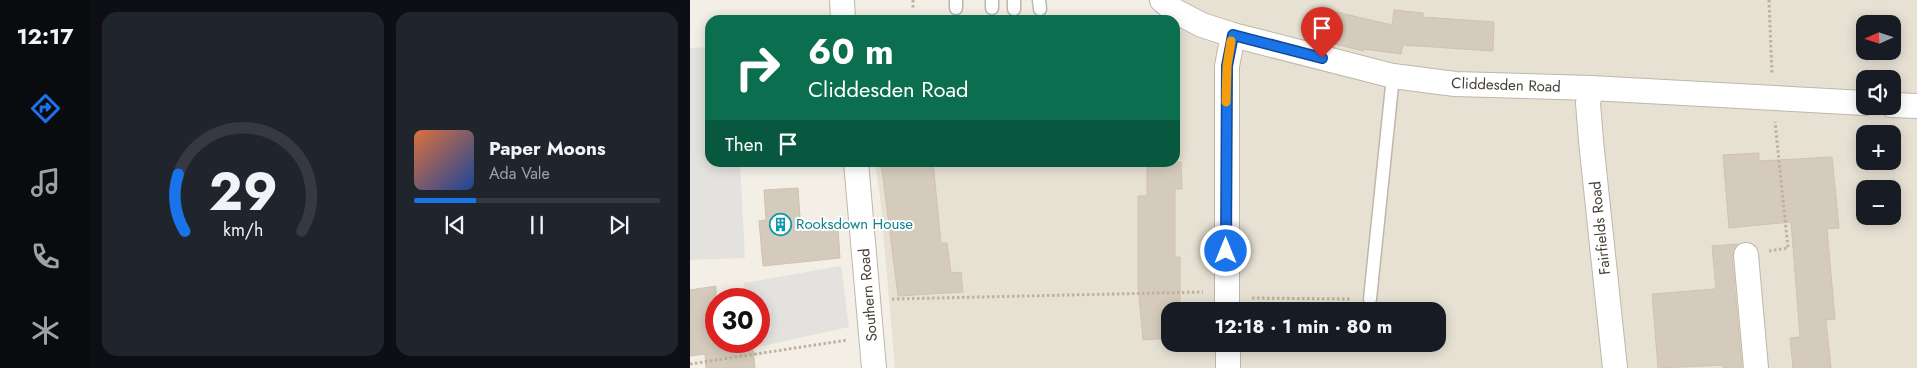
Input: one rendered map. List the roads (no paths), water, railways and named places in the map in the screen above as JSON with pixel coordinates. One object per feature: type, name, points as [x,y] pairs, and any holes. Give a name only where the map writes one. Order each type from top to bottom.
[{"type":"street","points":[[842,0],[844,15]]},
{"type":"street","name":"Cliddesden Road","points":[[1162,0],[1175,11],[1202,25],[1233,35],[1393,76],[1455,84],[1591,88],[1856,103]]},
{"type":"street","points":[[1227,302],[1227,66],[1233,35]]},
{"type":"street","name":"Fairfields Road","points":[[1591,88],[1588,104],[1591,141],[1615,368]]},
{"type":"street","points":[[1901,105],[1917,106]]},
{"type":"street","name":"Southern Road","points":[[856,167],[874,368]]},
{"type":"street","points":[[1746,255],[1756,368]]},
{"type":"street","points":[[1228,352],[1228,368]]},
{"type":"lane","points":[[1370,299],[1393,76]]},
{"type":"place","name":"Rooksdown House","points":[[780,224]]}]
